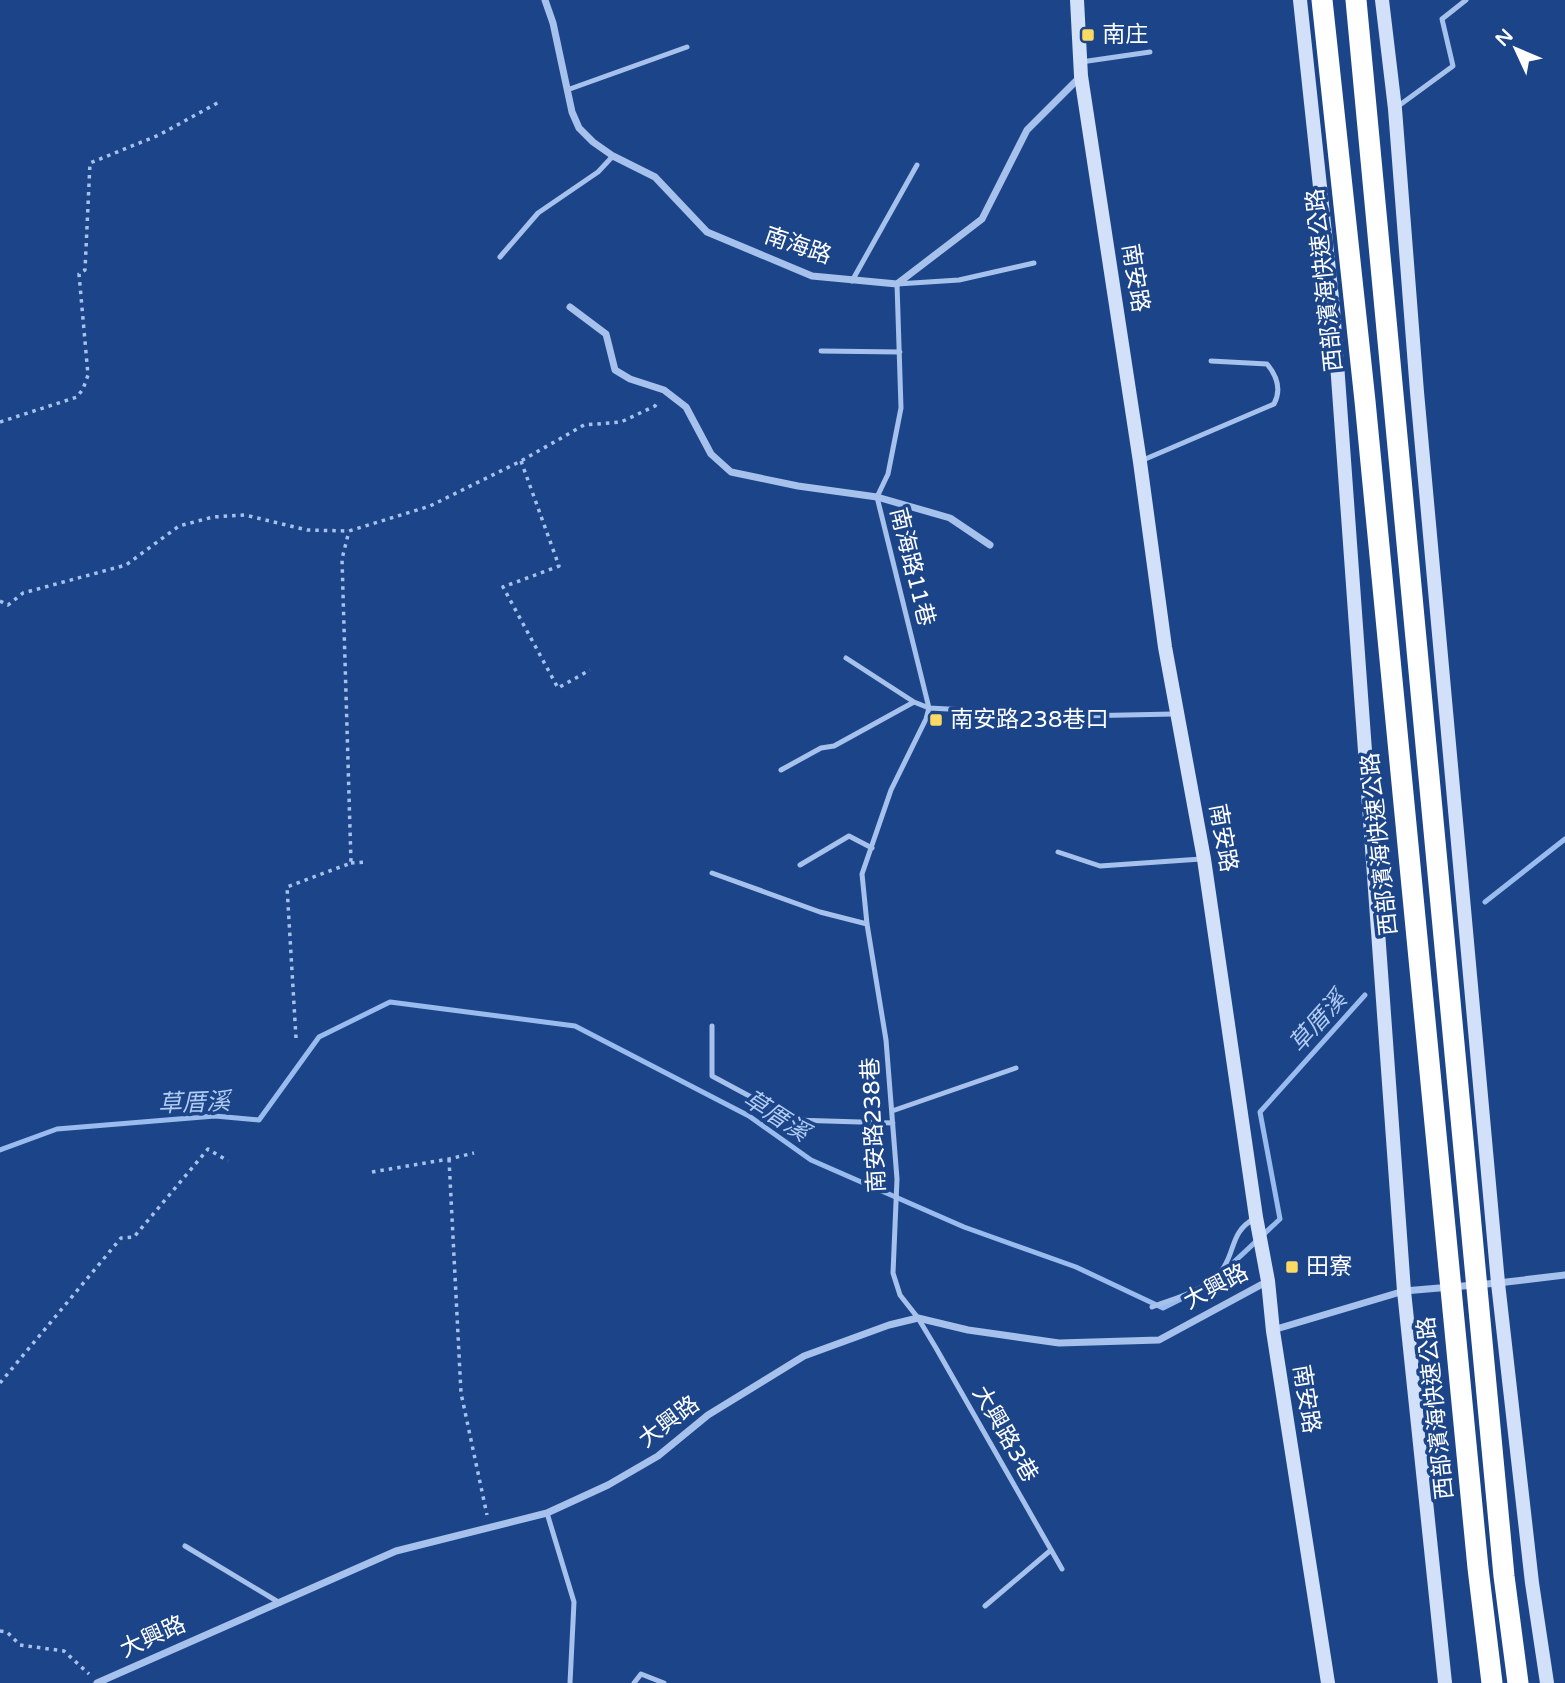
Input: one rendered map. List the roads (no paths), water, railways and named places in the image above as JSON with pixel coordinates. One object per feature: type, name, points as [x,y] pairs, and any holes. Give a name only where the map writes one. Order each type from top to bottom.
[{"type":"highway","name":"西部濱海快速公路","points":[[1322,0],[1365,401],[1478,1568],[1492,1683]]},
{"type":"highway","points":[[1356,0],[1504,1576],[1518,1683]]},
{"type":"street","name":"南海路","points":[[545,0],[553,23],[572,112],[579,128],[593,142],[613,156],[654,177],[707,232],[812,276],[897,284]]},
{"type":"street","name":"南安路","points":[[1077,0],[1081,69],[1165,648],[1204,859],[1328,1683]]},
{"type":"street","points":[[1300,0],[1333,308],[1404,1291],[1446,1683]]},
{"type":"street","points":[[1382,0],[1395,109],[1417,392],[1497,1283],[1532,1583],[1547,1683]]},
{"type":"street","points":[[897,284],[982,219],[1027,130],[1081,69]]},
{"type":"street","points":[[570,307],[606,334],[615,370],[630,379],[664,390],[686,407],[711,454],[731,472],[798,486],[877,497],[950,518],[990,545]]},
{"type":"street","points":[[1273,1331],[1404,1291],[1565,1275]]},
{"type":"street","name":"大興路","points":[[97,1683],[396,1551],[547,1513],[608,1485],[658,1456],[708,1415],[804,1356],[889,1325],[918,1318],[968,1330],[1059,1343],[1158,1340],[1268,1281]]},
{"type":"lane","points":[[1395,109],[1453,66],[1442,19],[1466,0]]},
{"type":"lane","points":[[567,90],[687,47]]},
{"type":"lane","points":[[1081,69],[1150,52]]},
{"type":"lane","points":[[500,257],[538,213],[598,172],[613,156]]},
{"type":"lane","points":[[852,281],[917,165]]},
{"type":"lane","points":[[897,284],[959,280],[1034,263]]},
{"type":"lane","name":"南海路11巷","points":[[897,284],[901,408],[888,474],[877,497],[929,708]]},
{"type":"lane","points":[[821,351],[900,352]]},
{"type":"lane","points":[[1140,462],[1274,404],[1279,394],[1275,374],[1267,364],[1210,361]]},
{"type":"lane","points":[[846,658],[914,702],[929,708],[1077,716],[1177,714]]},
{"type":"lane","points":[[781,770],[821,748],[834,747],[914,702]]},
{"type":"lane","name":"南安路238巷","points":[[918,1318],[900,1295],[893,1273],[897,1179],[893,1123],[886,1040],[867,924],[862,874],[891,790],[929,708]]},
{"type":"lane","points":[[800,865],[849,836],[872,848]]},
{"type":"lane","points":[[1058,852],[1100,866],[1204,859]]},
{"type":"lane","points":[[712,873],[820,912],[867,924]]},
{"type":"lane","points":[[712,1026],[712,1076],[794,1120],[893,1123]]},
{"type":"lane","points":[[892,1111],[1016,1068]]},
{"type":"lane","points":[[1152,1307],[1204,1286],[1223,1269],[1242,1225],[1256,1217]]},
{"type":"lane","name":"大興路3巷","points":[[918,1318],[1062,1569]]},
{"type":"lane","points":[[547,1513],[574,1602],[570,1683]]},
{"type":"lane","points":[[185,1546],[279,1603]]},
{"type":"lane","points":[[985,1606],[1051,1550]]},
{"type":"lane","points":[[634,1683],[641,1674],[664,1683]]},
{"type":"waterway","name":"草厝溪","points":[[1485,902],[1565,839]]},
{"type":"waterway","name":"草厝溪","points":[[1218,1277],[1280,1219],[1260,1112],[1365,995]]},
{"type":"waterway","name":"草厝溪","points":[[0,1150],[57,1129],[215,1116],[259,1120],[319,1037],[390,1002],[575,1026],[749,1116],[811,1160],[964,1227],[1076,1267],[1163,1308],[1183,1298]]},
{"type":"place","name":"南庄","points":[[1088,35]]},
{"type":"place","name":"南安路238巷口","points":[[936,720]]},
{"type":"place","name":"田寮","points":[[1292,1267]]}]
